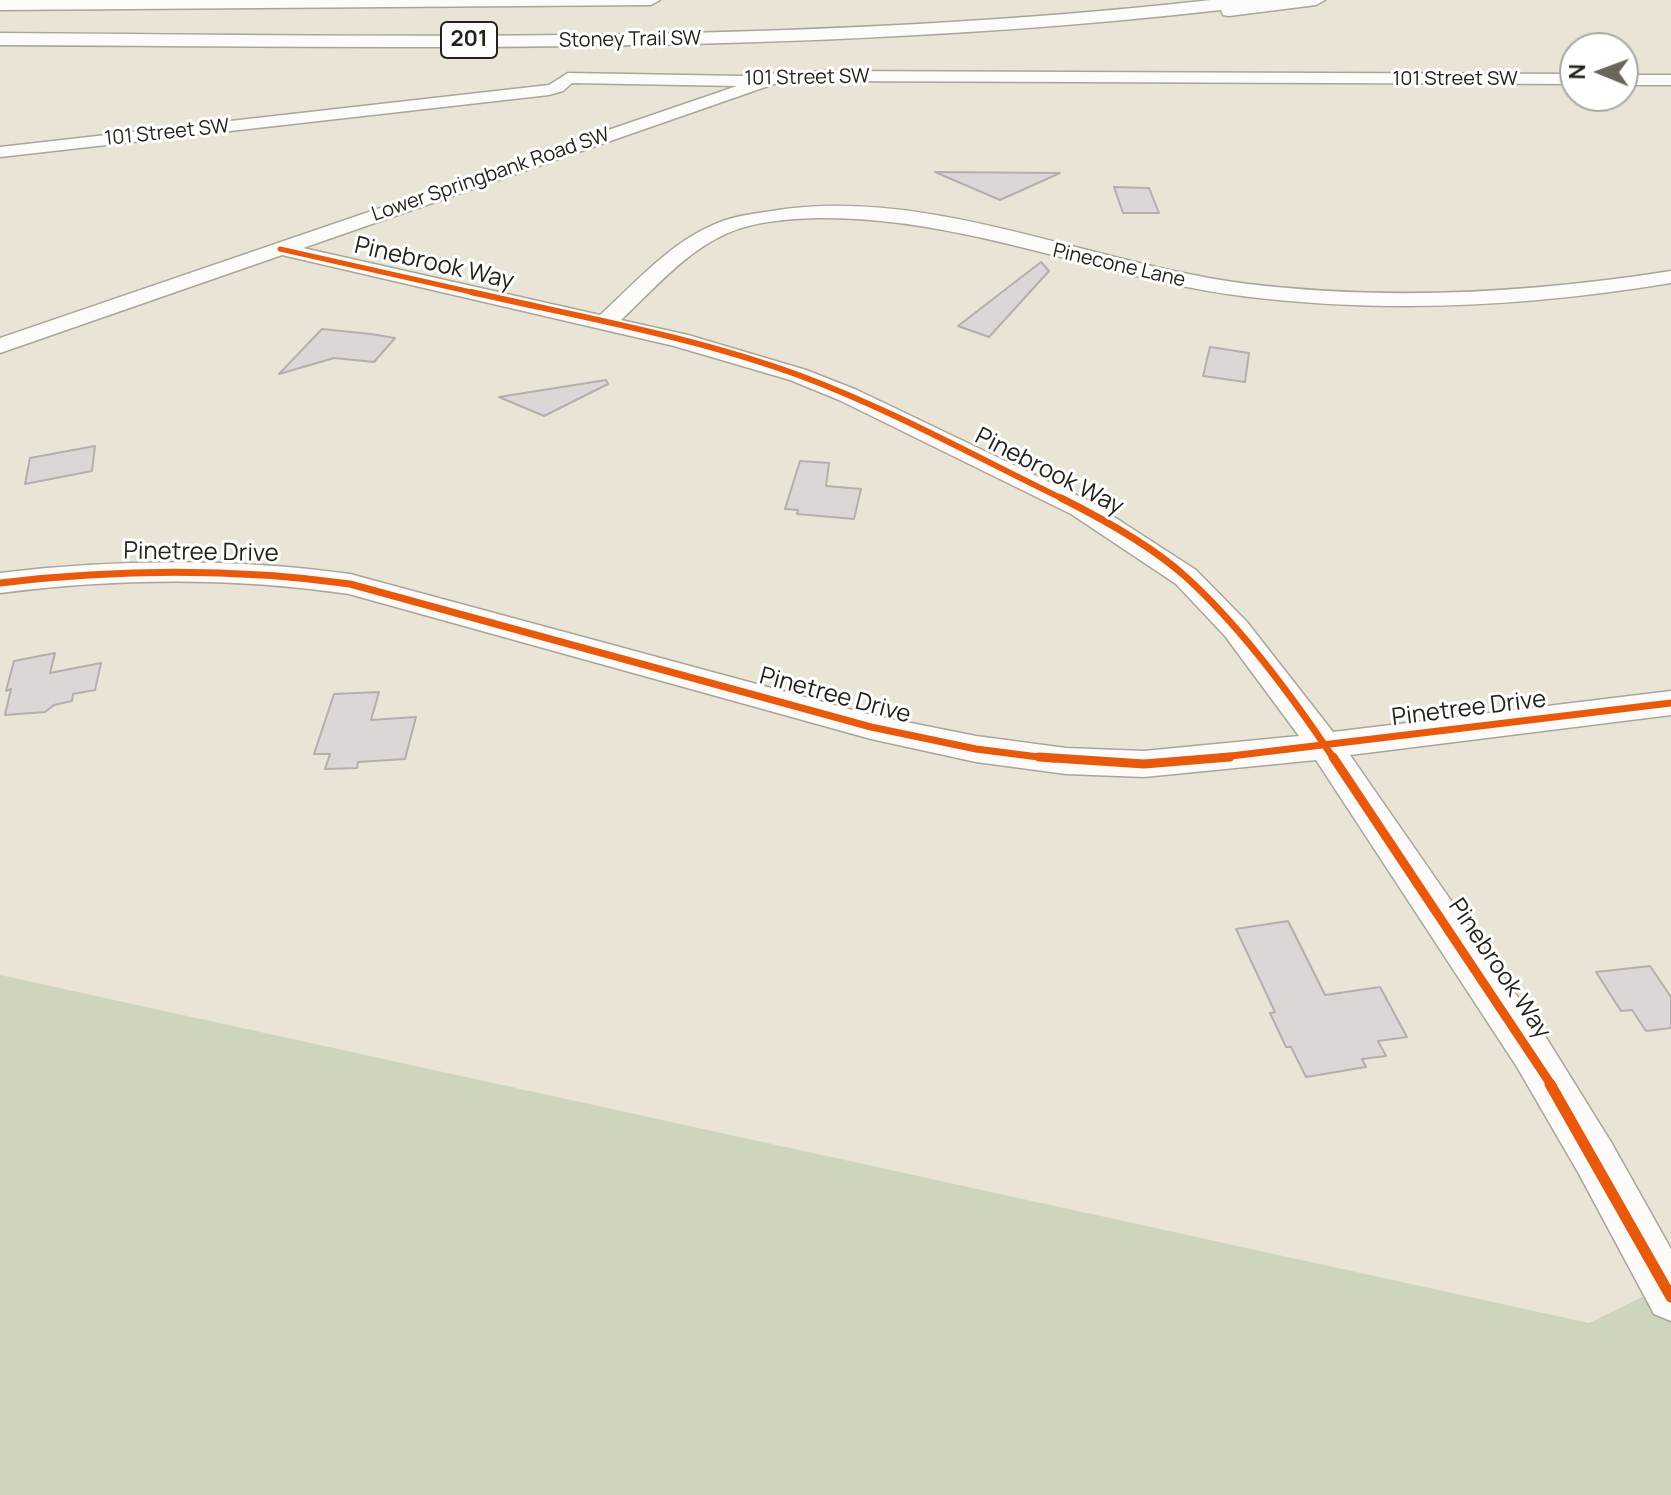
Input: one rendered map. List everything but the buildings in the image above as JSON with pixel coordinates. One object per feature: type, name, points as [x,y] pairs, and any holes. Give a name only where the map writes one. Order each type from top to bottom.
[{"type":"highway","name":"Stoney Trail SW","points":[[0,39],[603,41],[788,38],[1024,26],[1258,0]]},
{"type":"highway","points":[[1171,12],[1241,11],[1316,0]]},
{"type":"highway","points":[[0,5],[656,6]]},
{"type":"highway","name":"Stoney Trail SW","points":[[0,11],[656,6]]},
{"type":"street","name":"101 Street SW","points":[[0,152],[549,90],[557,88],[568,78],[727,79],[756,83],[782,77],[825,76],[1559,79]]},
{"type":"street","points":[[1639,80],[1671,80]]},
{"type":"street","name":"Lower Springbank Road SW","points":[[0,346],[756,83]]},
{"type":"street","name":"Pinecone Lane","points":[[605,323],[708,235],[756,218],[797,214],[867,215],[919,220],[1166,277],[1314,298],[1512,295],[1671,277]]},
{"type":"street","name":"Pinebrook Way","points":[[280,249],[743,357],[824,384],[1108,523],[1162,559],[1212,603],[1264,664],[1326,747],[1532,1053],[1595,1158],[1671,1297]]},
{"type":"street","name":"Pinetree Drive","points":[[0,583],[92,572],[193,569],[275,573],[339,582],[422,602],[871,727],[1020,756],[1080,762],[1144,764],[1326,747],[1671,703]]},
{"type":"green space","points":[[0,975],[1589,1323],[1671,1283],[1671,1495],[0,1495]]},
{"type":"cycle path","points":[[280,249],[680,340],[798,375],[848,395],[1081,508],[1186,577],[1236,629],[1326,747],[1532,1053],[1595,1158],[1671,1297]]},
{"type":"cycle path","points":[[0,583],[88,574],[175,570],[262,574],[350,584],[871,727],[976,749],[1066,761],[1144,764],[1225,758],[1671,703]]}]
